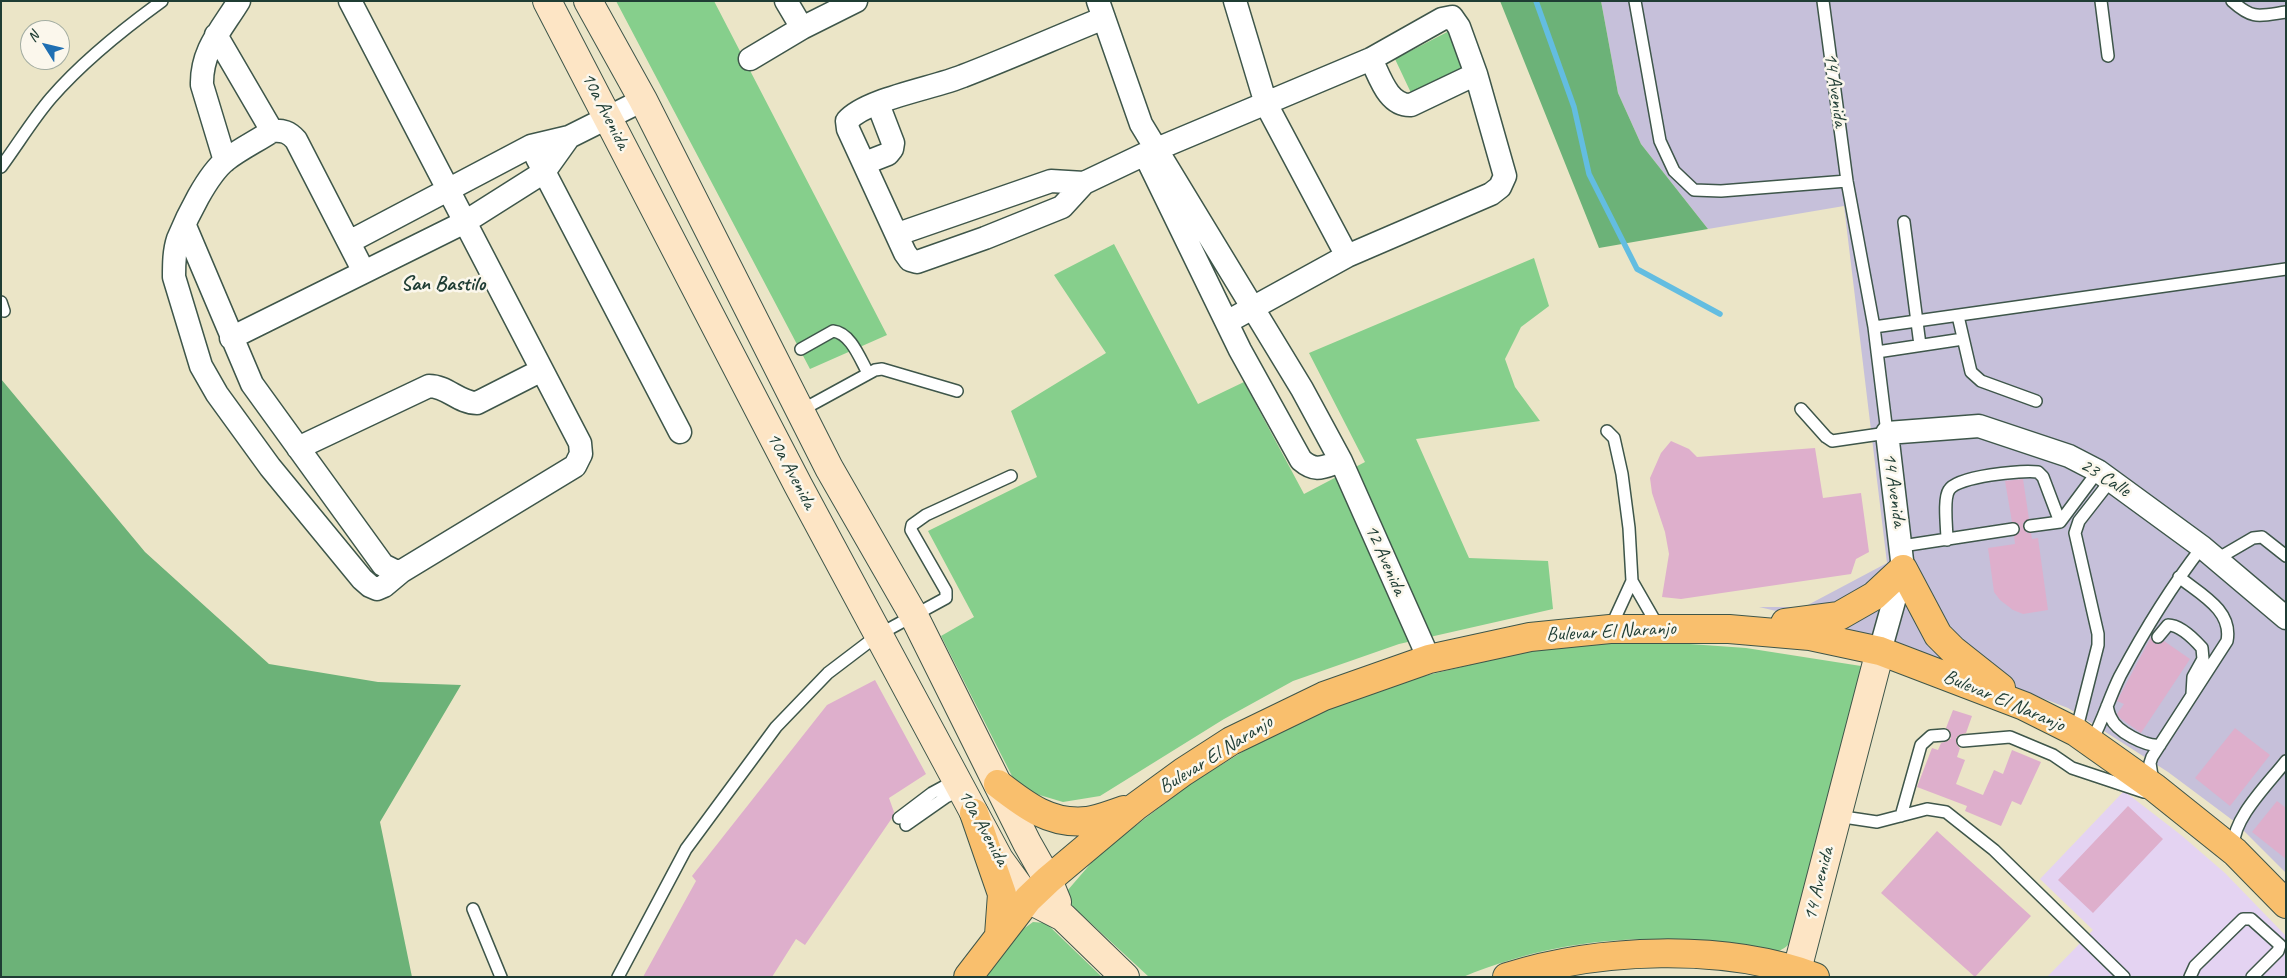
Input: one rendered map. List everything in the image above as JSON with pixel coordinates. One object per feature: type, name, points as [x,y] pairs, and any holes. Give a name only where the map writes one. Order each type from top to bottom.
[{"type":"main road","points":[[1729,629],[1824,620],[1839,616],[1874,596],[1902,557],[1932,623],[1945,643],[2024,706]]},
{"type":"main road","name":"Bulevar El Naranjo","points":[[968,977],[1028,899],[1048,880],[1135,807],[1223,746],[1278,717],[1324,696],[1429,659],[1530,637],[1610,629],[1729,629],[1810,636],[1880,651],[2024,706],[2083,738],[2163,795],[2235,852],[2286,904]]},
{"type":"main road","points":[[998,784],[1037,813],[1065,821],[1089,821],[1135,807]]},
{"type":"main road","points":[[974,814],[1002,894],[999,935]]},
{"type":"main road","points":[[1506,977],[1579,959],[1645,954],[1711,956],[1762,962],[1806,973]]},
{"type":"street","points":[[225,161],[202,85],[205,57],[216,35],[239,1]]},
{"type":"street","points":[[350,1],[580,443],[581,454],[575,466],[402,571],[377,589],[362,579],[270,466],[216,394],[201,366],[174,277],[175,253],[198,198],[225,161],[272,131],[285,132],[296,140],[364,272]]},
{"type":"street","name":"10a Avenida","points":[[547,1],[798,485],[998,859],[1028,899],[1063,917],[1125,977]]},
{"type":"street","name":"10a Avenida","points":[[588,1],[643,100],[829,468],[914,616],[1026,843],[1048,880],[1063,917]]},
{"type":"street","points":[[786,1],[802,28]]},
{"type":"street","points":[[750,58],[802,28],[856,1]]},
{"type":"street","points":[[1235,1],[1266,104],[1347,256]]},
{"type":"street","points":[[1227,322],[1347,256],[1492,194],[1500,187],[1504,176],[1476,74],[1459,27],[1452,17],[1442,19],[1371,59],[1150,151],[1084,183],[1062,207],[985,238],[917,262],[910,260],[905,253],[847,121],[852,114],[961,77],[1101,10],[1150,151],[1227,322],[1240,350],[1274,408],[1301,460],[1310,468],[1322,468],[1341,461]]},
{"type":"street","points":[[216,35],[272,131]]},
{"type":"street","points":[[1371,59],[1393,101],[1401,106],[1411,105],[1476,74]]},
{"type":"street","points":[[349,242],[530,146],[569,137],[643,100]]},
{"type":"street","points":[[865,164],[888,154],[892,149],[893,142],[878,104]]},
{"type":"street","points":[[231,338],[465,222],[544,172],[569,137]]},
{"type":"street","points":[[530,146],[680,432]]},
{"type":"street","name":"12 Avenida","points":[[1150,151],[1302,389],[1341,461],[1429,659]]},
{"type":"street","points":[[898,234],[1051,181],[1084,183]]},
{"type":"street","points":[[185,226],[252,384],[383,565],[388,569],[402,571]]},
{"type":"street","points":[[1240,350],[1268,334]]},
{"type":"street","points":[[298,448],[429,386],[440,388],[465,402],[477,403],[542,370]]},
{"type":"street","name":"23 Calle","points":[[1887,433],[1979,426],[2070,456],[2104,476],[2209,553],[2286,618]]},
{"type":"street","name":"14 Avenida","points":[[1806,973],[1837,816],[1880,651],[1902,557],[1887,433]]},
{"type":"street","points":[[798,485],[829,468]]},
{"type":"lane","points":[[1,166],[51,98],[80,68],[130,24],[162,1]]},
{"type":"lane","points":[[1635,1],[1660,141],[1674,171],[1694,190],[1721,191],[1847,180]]},
{"type":"lane","name":"14 Avenida","points":[[1823,1],[1847,180],[1874,327],[1887,433]]},
{"type":"lane","points":[[2101,1],[2108,56]]},
{"type":"lane","points":[[2232,1],[2248,15],[2259,16],[2286,12]]},
{"type":"lane","points":[[1904,222],[1920,345]]},
{"type":"lane","points":[[1874,327],[2286,269]]},
{"type":"lane","points":[[1958,316],[1971,372],[1981,380],[2036,401]]},
{"type":"lane","points":[[801,348],[833,331],[838,332],[849,340],[868,373]]},
{"type":"lane","points":[[1877,352],[1963,339]]},
{"type":"lane","points":[[800,411],[868,373],[882,369],[957,390]]},
{"type":"lane","points":[[1801,409],[1826,437],[1832,441],[1887,433]]},
{"type":"lane","points":[[1607,432],[1614,438],[1622,474],[1629,528],[1632,581],[1659,628]]},
{"type":"lane","points":[[1947,540],[1947,497],[1949,490],[1955,484],[1974,478],[2038,472],[2043,477],[2060,522]]},
{"type":"lane","points":[[618,977],[686,849],[776,727],[828,673],[878,635],[942,602],[947,594],[911,530],[912,525],[926,514],[1011,476]]},
{"type":"lane","points":[[2030,526],[2060,522],[2104,476]]},
{"type":"lane","points":[[2083,738],[2098,645],[2098,634],[2075,533],[2079,521],[2104,476]]},
{"type":"lane","points":[[1902,557],[1947,540],[2013,529]]},
{"type":"lane","points":[[2083,738],[2100,727],[2120,676],[2179,577],[2209,553],[2253,538],[2262,537],[2286,556]]},
{"type":"lane","points":[[2163,795],[2150,763],[2227,640],[2228,627],[2220,610],[2179,577]]},
{"type":"lane","points":[[1610,629],[1632,581]]},
{"type":"lane","points":[[2158,637],[2168,625],[2173,625],[2193,638],[2202,648],[2203,659],[2193,677],[2192,695]]},
{"type":"lane","points":[[2120,676],[2129,669]]},
{"type":"lane","points":[[2107,706],[2110,719],[2121,730],[2146,745],[2160,745]]},
{"type":"lane","points":[[1900,816],[1921,745],[1931,736],[1944,735]]},
{"type":"lane","points":[[1963,741],[2010,737],[2053,755],[2072,768],[2163,795]]},
{"type":"lane","points":[[2235,852],[2234,836],[2239,822],[2284,768]]},
{"type":"lane","points":[[903,822],[932,793],[959,785]]},
{"type":"lane","points":[[1837,816],[1877,822],[1927,809],[1946,812],[1994,850],[2124,977]]},
{"type":"lane","points":[[473,909],[501,977]]},
{"type":"lane","points":[[2190,977],[2195,966],[2243,919],[2251,919],[2280,945],[2278,952],[2252,977]]},
{"type":"shaded area","points":[[1601,1],[2286,1],[2286,873],[2235,822],[2168,772],[2068,708],[1942,660],[1824,622],[1759,607],[1804,607],[1887,563],[1844,206],[1708,229],[1641,144],[1618,93]]},
{"type":"shaded area","points":[[2124,791],[2181,835],[2225,873],[2286,936],[2286,977],[2047,977],[2093,930],[2040,879]]},
{"type":"green space","points":[[616,1],[714,1],[887,335],[810,369]]},
{"type":"green space","points":[[1500,1],[1601,1],[1618,93],[1641,144],[1708,229],[1599,248]]},
{"type":"green space","points":[[1453,29],[1473,64],[1412,95],[1395,59]]},
{"type":"green space","points":[[1114,244],[1198,404],[1244,382],[1304,494],[1365,462],[1309,353],[1534,258],[1549,306],[1521,327],[1505,359],[1515,387],[1540,421],[1416,439],[1469,558],[1548,561],[1553,609],[1399,644],[1293,681],[1224,719],[1100,796],[1063,802],[1036,794],[1013,778],[941,636],[974,617],[928,531],[1037,477],[1011,411],[1106,353],[1054,275]]},
{"type":"green space","points":[[1,379],[145,552],[269,664],[378,682],[461,685],[380,822],[412,977],[1,977]]},
{"type":"green space","points":[[1619,639],[1746,648],[1861,666],[1867,671],[1799,934],[1782,949],[1773,953],[1760,953],[1701,941],[1640,939],[1580,944],[1550,950],[1492,966],[1463,977],[1149,977],[1069,903],[1067,891],[1099,854],[1190,784],[1257,743],[1336,705],[1416,678],[1523,652]]},
{"type":"green space","points":[[1033,922],[1046,923],[1102,977],[986,977],[1019,932]]},
{"type":"building","points":[[1671,441],[1689,449],[1697,457],[1815,448],[1823,498],[1861,493],[1869,552],[1856,559],[1851,574],[1681,599],[1662,597],[1669,554],[1665,532],[1652,493],[1650,478],[1661,453]]},
{"type":"building","points":[[2023,479],[2029,519],[2023,523],[2023,527],[2027,533],[2031,533],[2032,539],[2038,538],[2048,610],[2023,614],[2013,610],[2000,600],[1994,592],[1988,548],[2015,544],[2014,536],[2018,534],[2020,528],[2018,524],[2012,522],[2005,481]]},
{"type":"building","points":[[2151,637],[2154,643],[2160,644],[2164,641],[2190,659],[2141,733],[2117,714],[2124,704],[2117,701]]},
{"type":"building","points":[[875,680],[926,774],[889,798],[894,812],[892,818],[805,945],[796,939],[772,977],[643,977],[696,881],[692,876],[827,705]]},
{"type":"building","points":[[1953,710],[1972,716],[1966,733],[1956,738],[1957,745],[1960,748],[1957,757],[1965,760],[1956,784],[1983,795],[1994,770],[2003,774],[2012,750],[2041,762],[2021,805],[2012,801],[2001,826],[1965,811],[1967,806],[1917,787],[1932,748],[1938,750],[1941,743],[1951,738],[1950,731],[1946,728]]},
{"type":"building","points":[[2235,728],[2270,755],[2230,806],[2195,778]]},
{"type":"building","points":[[2277,801],[2286,808],[2286,859],[2252,832]]},
{"type":"building","points":[[2128,806],[2163,839],[2093,913],[2058,880]]},
{"type":"building","points":[[1937,831],[2031,916],[1975,977],[1881,893]]},
{"type":"waterway","points":[[1536,1],[1574,107],[1589,174],[1637,269],[1720,314]]},
{"type":"district","name":"San Bastilo","points":[[443,284]]}]
